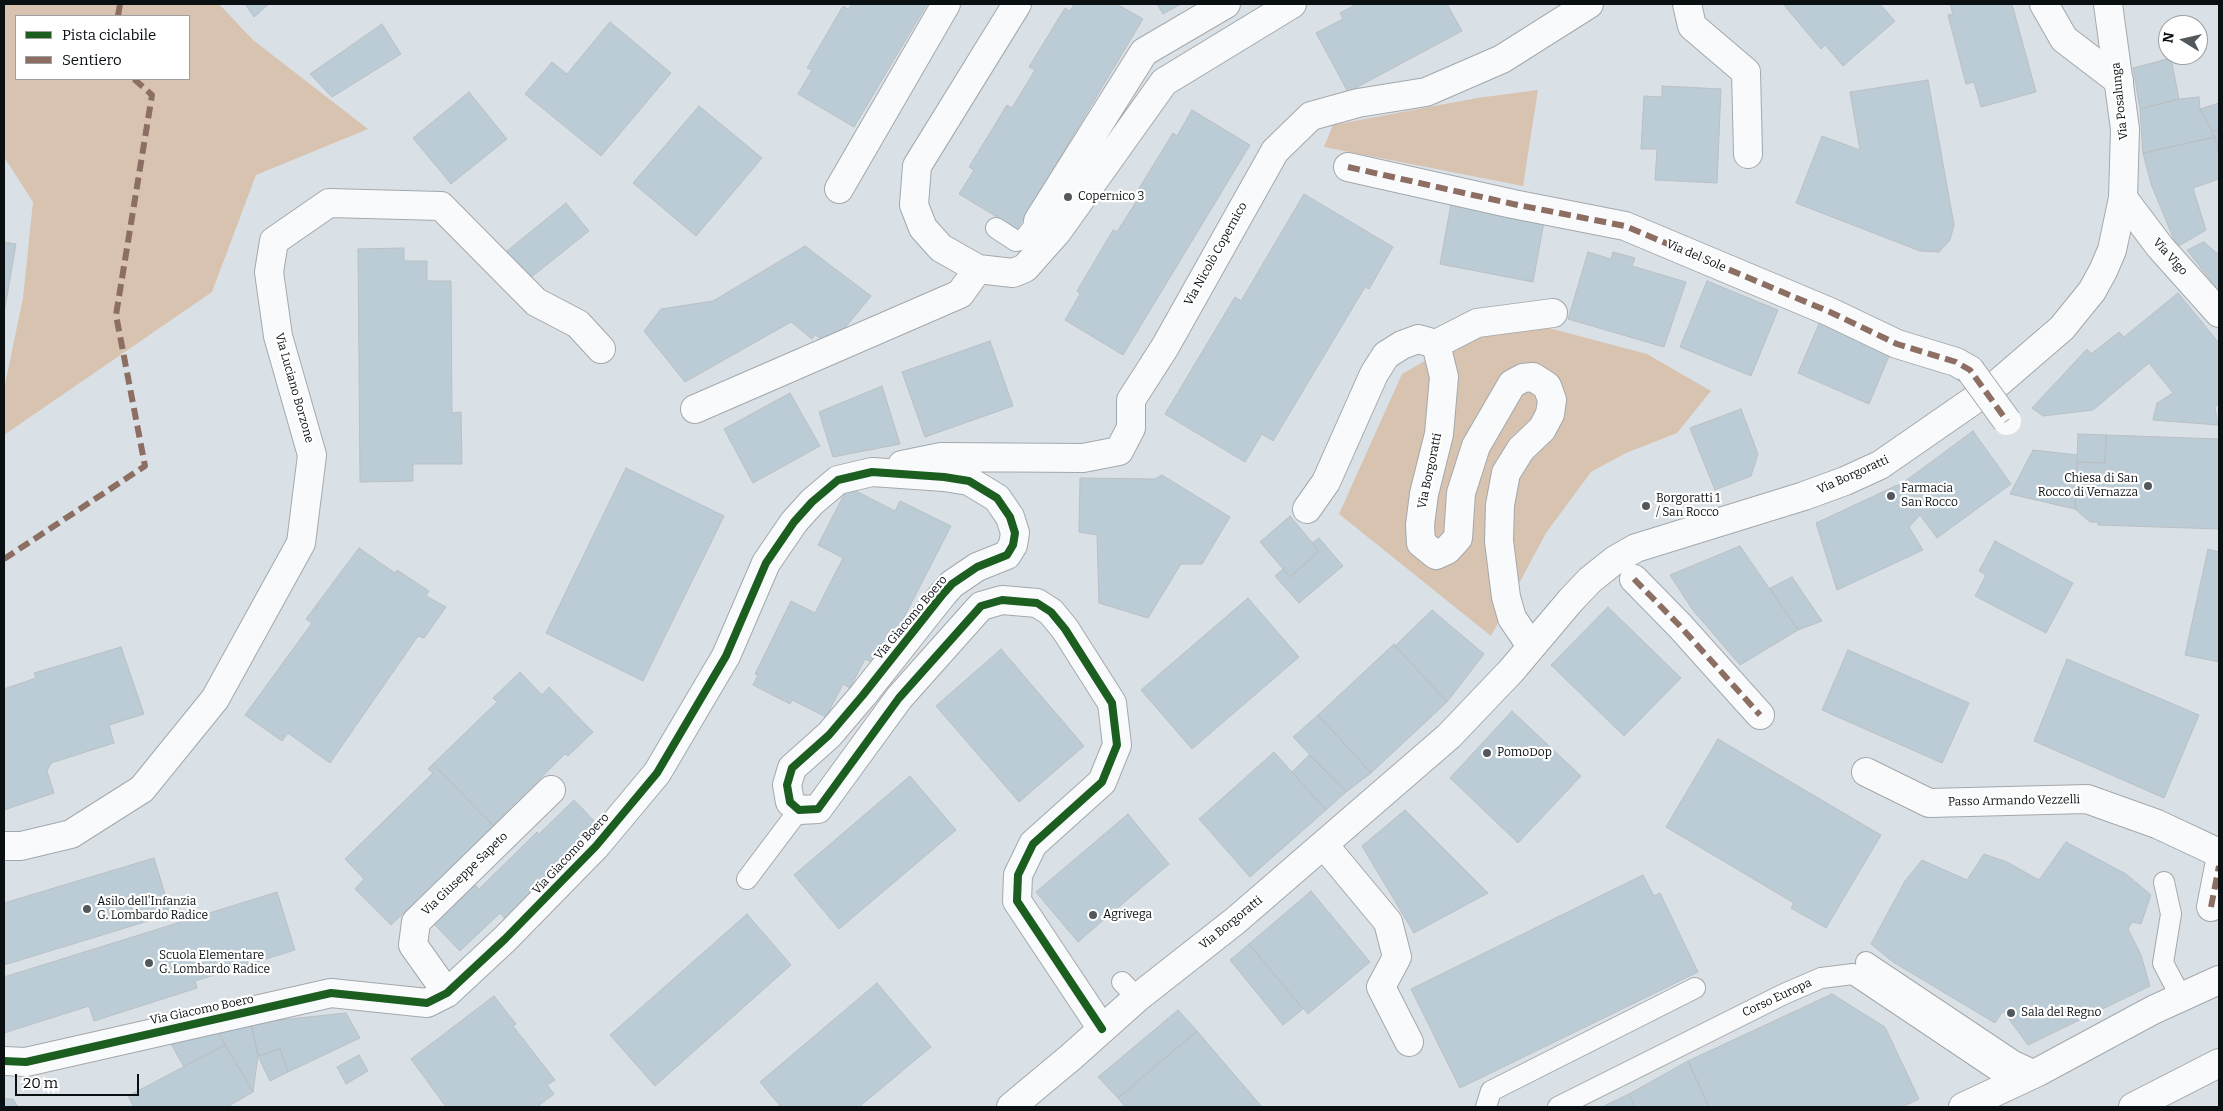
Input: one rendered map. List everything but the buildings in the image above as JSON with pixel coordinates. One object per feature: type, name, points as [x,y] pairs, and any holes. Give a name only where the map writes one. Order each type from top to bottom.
[{"type":"street","points":[[839,189],[946,4]]},
{"type":"street","points":[[1017,4],[917,166],[914,206],[923,228],[941,248],[978,269],[1013,273],[1026,268],[1144,52],[1226,4]]},
{"type":"street","points":[[1048,227],[1164,82],[1292,4]]},
{"type":"street","name":"Via Nicolò Copernico","points":[[872,472],[941,457],[1084,458],[1119,451],[1131,428],[1131,400],[1165,347],[1274,151],[1311,116],[1358,103],[1426,92],[1502,59],[1589,4]]},
{"type":"street","points":[[1687,4],[1692,26],[1746,72],[1748,154]]},
{"type":"street","points":[[2044,4],[2064,39],[2119,81]]},
{"type":"street","name":"Via Posalunga","points":[[2108,4],[2125,130],[2123,198]]},
{"type":"street","name":"Via del Sole","points":[[1348,167],[1513,204],[1625,226],[1830,312],[1897,344],[1956,362],[1970,370],[2006,421]]},
{"type":"street","name":"Via Vigo","points":[[2123,198],[2160,248],[2219,313]]},
{"type":"street","name":"Via Borgoratti","points":[[1010,1107],[1102,1029],[1130,990],[1235,921],[1448,736],[1511,671],[1590,580],[1615,560],[1636,548],[1750,514],[1845,481],[1880,464],[1997,384],[2062,328],[2092,292],[2112,250],[2123,198]]},
{"type":"street","name":"Via Luciano Borzone","points":[[4,846],[21,846],[72,834],[142,789],[215,700],[302,543],[312,454],[278,336],[269,272],[274,241],[329,203],[441,206],[536,302],[578,324],[601,348]]},
{"type":"street","points":[[696,409],[960,294],[978,269]]},
{"type":"street","points":[[1307,509],[1326,482],[1374,374],[1386,355],[1402,345],[1418,339],[1436,344],[1477,322],[1553,313]]},
{"type":"street","name":"Via Borgoratti","points":[[1436,344],[1444,377],[1439,434],[1424,494],[1420,525],[1421,543],[1436,556],[1447,550],[1458,538],[1461,493],[1476,446],[1512,384],[1522,378],[1533,377],[1547,386],[1552,400],[1550,414],[1542,429],[1521,449],[1506,473],[1500,505],[1500,541],[1506,597],[1512,618],[1531,646]]},
{"type":"street","name":"Via Giacomo Boero","points":[[4,1061],[26,1062],[331,993],[427,1003],[448,993],[505,939],[596,846],[657,772],[726,656],[766,563],[794,522],[812,502],[838,480],[872,472],[944,477],[969,481],[997,498],[1010,517],[1016,533],[1013,545],[1007,555],[977,567],[952,584],[858,702],[829,735],[792,768],[787,785],[790,802],[799,810]]},
{"type":"street","points":[[1634,579],[1680,626],[1760,715]]},
{"type":"street","points":[[799,810],[818,809],[899,698],[981,606],[1002,600],[1037,603],[1051,612],[1065,629],[1112,703],[1117,745],[1102,782],[1034,844],[1018,874],[1018,901],[1102,1029]]},
{"type":"street","name":"Passo Armando Vezzelli","points":[[1866,772],[1929,803],[2087,799],[2156,824],[2219,853]]},
{"type":"street","name":"Via Giuseppe Sapeto","points":[[448,993],[414,945],[416,922],[551,790]]},
{"type":"street","points":[[1324,845],[1388,922],[1397,957],[1381,987],[1409,1042]]},
{"type":"street","points":[[2211,907],[2219,866]]},
{"type":"street","points":[[1963,1107],[2026,1077],[2181,997],[2219,980]]},
{"type":"street","points":[[2146,1104],[2219,1063]]},
{"type":"lane","points":[[996,228],[1016,241],[1048,227]]},
{"type":"lane","points":[[747,879],[799,810]]},
{"type":"lane","points":[[2164,882],[2172,914],[2163,963],[2181,997]]},
{"type":"lane","points":[[1866,962],[2014,1060],[2026,1077]]},
{"type":"lane","name":"Corso Europa","points":[[1558,1107],[1784,994],[1820,978],[1853,974],[2026,1077]]},
{"type":"lane","points":[[1486,1107],[1492,1091],[1695,988]]},
{"type":"shaded area","points":[[4,4],[219,4],[253,40],[368,129],[256,175],[212,292],[4,435],[4,389],[23,298],[33,202],[4,157]]},
{"type":"shaded area","points":[[1538,90],[1523,186],[1324,147],[1333,125],[1477,98]]},
{"type":"shaded area","points":[[1545,327],[1647,354],[1711,391],[1677,433],[1626,453],[1591,472],[1546,533],[1491,636],[1339,514],[1402,374],[1449,347],[1495,333]]},
{"type":"marked path","points":[[118,15],[120,4]]},
{"type":"marked path","points":[[4,559],[145,466],[116,315],[152,95],[135,80]]},
{"type":"marked path","points":[[1348,167],[1513,204],[1625,226],[1830,312],[1897,344],[1956,362],[1970,370],[2007,421]]},
{"type":"marked path","points":[[1634,579],[1680,626],[1760,715]]},
{"type":"marked path","points":[[2211,907],[2219,866]]},
{"type":"cycle path","points":[[4,1061],[26,1062],[331,993],[427,1003],[447,993],[505,939],[596,846],[657,773],[726,656],[766,563],[794,522],[812,502],[838,480],[872,472],[944,477],[969,481],[997,498],[1010,517],[1015,533],[1013,545],[1007,555],[977,567],[952,584],[829,735],[792,768],[787,785],[790,802],[799,810],[818,809],[899,698],[981,606],[1002,600],[1037,603],[1051,612],[1065,629],[1112,703],[1117,745],[1102,782],[1033,844],[1018,875],[1017,901],[1102,1029]]},
{"type":"place","name":"Copernico 3","points":[[1068,197]]},
{"type":"place","name":"Chiesa di San Rocco di Vernazza","points":[[2148,486]]},
{"type":"place","name":"Farmacia San Rocco","points":[[1891,496]]},
{"type":"place","name":"Borgoratti 1 / San Rocco","points":[[1646,506]]},
{"type":"place","name":"PomoDop","points":[[1487,753]]},
{"type":"place","name":"Asilo dell'Infanzia G. Lombardo Radice","points":[[87,909]]},
{"type":"place","name":"Agrivega","points":[[1093,915]]},
{"type":"place","name":"Scuola Elementare G. Lombardo Radice","points":[[149,963]]},
{"type":"place","name":"Sala del Regno","points":[[2011,1013]]}]
